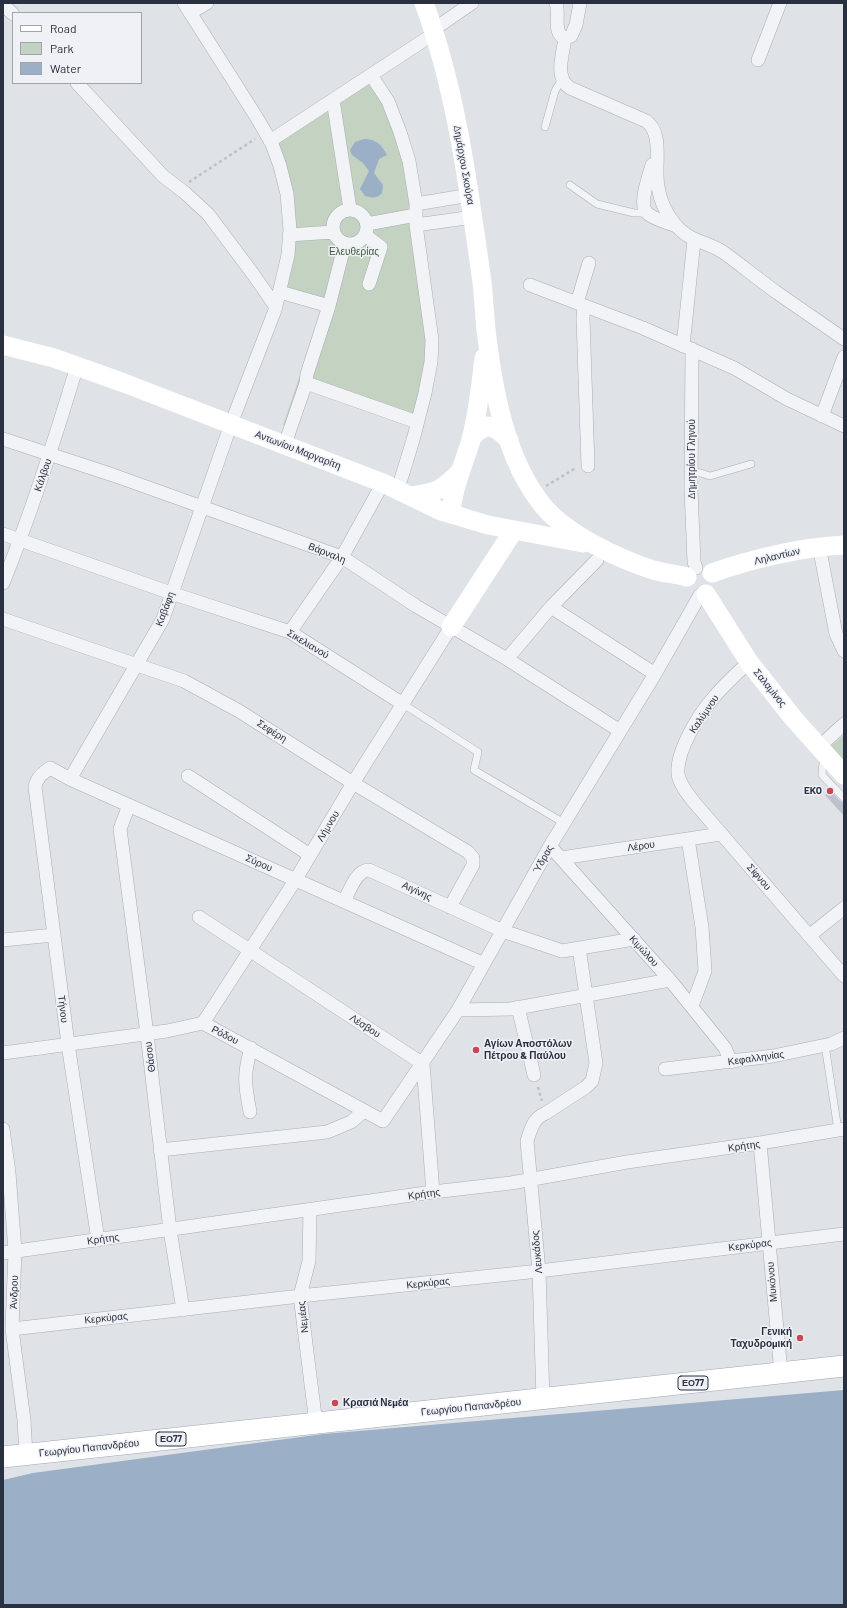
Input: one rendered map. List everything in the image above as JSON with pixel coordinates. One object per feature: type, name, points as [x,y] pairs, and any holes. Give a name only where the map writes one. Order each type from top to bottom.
[{"type":"main road","name":"Δημάρχου Σκούρα","points":[[424,3],[445,67],[466,167],[482,280],[486,331]]},
{"type":"main road","points":[[451,514],[454,497],[471,438],[482,381],[486,331]]},
{"type":"main road","points":[[486,331],[498,402],[513,455],[534,495],[552,516],[596,553],[654,570],[698,573],[714,583],[713,587],[703,594]]},
{"type":"main road","name":"Αντωνίου Μαργαρίτη","points":[[3,345],[54,358],[77,366],[285,444],[398,489],[451,514],[488,525],[546,535],[596,553]]},
{"type":"main road","points":[[471,438],[478,431],[488,426],[498,430],[509,440]]},
{"type":"main road","points":[[398,489],[436,492],[449,483],[461,471]]},
{"type":"main road","points":[[546,535],[552,525],[552,516]]},
{"type":"main road","points":[[451,627],[514,530]]},
{"type":"main road","name":"Ληλαντίων","points":[[698,573],[819,546],[844,545]]},
{"type":"main road","name":"Σαλαμίνος","points":[[698,573],[686,581],[689,589],[692,592],[703,594],[749,662],[821,754],[844,775]]},
{"type":"main road","name":"Γεωργίου Παπανδρέου","points":[[3,1457],[844,1366]]},
{"type":"street","points":[[187,8],[207,3]]},
{"type":"street","points":[[268,136],[333,100],[434,32],[472,3]]},
{"type":"street","points":[[556,3],[558,10],[558,31],[560,36],[565,38],[571,36],[574,31],[580,3]]},
{"type":"street","points":[[758,60],[780,3]]},
{"type":"street","points":[[3,5],[12,13]]},
{"type":"street","name":"Καβάφη","points":[[70,779],[164,619],[231,424],[276,307],[286,264],[290,235],[289,216],[286,188],[280,166],[268,136],[187,8]]},
{"type":"street","points":[[565,38],[560,72],[565,85],[648,123],[656,133],[656,177],[659,193],[667,212],[678,227],[694,240],[722,252],[776,292],[844,339]]},
{"type":"street","points":[[290,632],[342,557],[398,489],[425,392],[431,362],[432,340],[409,161],[388,101],[371,75]]},
{"type":"street","points":[[78,84],[162,176],[180,188],[208,214],[254,274],[276,307]]},
{"type":"street","points":[[333,100],[350,209]]},
{"type":"street","points":[[656,147],[643,202],[644,209],[646,213],[678,227]]},
{"type":"street","points":[[369,284],[381,247],[366,229],[365,218],[361,213],[350,209],[344,210],[335,216],[333,221],[333,232],[336,237],[345,243],[356,243],[366,229],[416,215],[470,195]]},
{"type":"street","points":[[416,215],[473,217]]},
{"type":"street","points":[[290,235],[333,232]]},
{"type":"street","name":"Δημητρίου Γληνού","points":[[694,240],[687,347],[694,562],[698,573]]},
{"type":"street","points":[[285,444],[306,383],[307,374],[319,350],[345,243]]},
{"type":"street","points":[[588,263],[581,304],[583,318],[588,463]]},
{"type":"street","points":[[530,285],[687,347],[734,368],[787,399],[844,426]]},
{"type":"street","points":[[280,292],[329,306]]},
{"type":"street","points":[[822,416],[844,357]]},
{"type":"street","name":"Κάλβου","points":[[3,582],[20,540],[50,455],[77,366]]},
{"type":"street","points":[[306,383],[417,422]]},
{"type":"street","name":"Βάρναλη","points":[[3,439],[113,475],[342,557],[416,606],[507,659],[620,731]]},
{"type":"street","name":"Σικελιανού","points":[[3,534],[172,594],[290,632],[403,704]]},
{"type":"street","points":[[819,546],[836,634],[844,651]]},
{"type":"street","points":[[507,659],[596,553]]},
{"type":"street","name":"Ύδρας","points":[[383,1121],[423,1064],[458,1010],[550,846],[703,594]]},
{"type":"street","points":[[551,607],[655,674]]},
{"type":"street","name":"Σεφέρη","points":[[3,619],[184,681],[271,730],[353,783],[472,855],[472,866],[450,907]]},
{"type":"street","name":"Λήμνου","points":[[203,1023],[296,879],[353,783],[451,627]]},
{"type":"street","name":"Καλύμνου","points":[[678,775],[678,763],[695,723],[713,697],[749,662]]},
{"type":"street","points":[[821,754],[844,724]]},
{"type":"street","name":"Σύρου","points":[[36,778],[50,768],[70,779],[484,964]]},
{"type":"street","name":"Σίφνου","points":[[678,775],[693,801],[844,976]]},
{"type":"street","points":[[188,776],[310,855]]},
{"type":"street","name":"Τήνου","points":[[36,778],[35,787],[68,1044],[98,1240]]},
{"type":"street","name":"Θάσου","points":[[129,805],[120,829],[147,1034],[170,1230],[183,1310]]},
{"type":"street","name":"Λέρου","points":[[561,858],[721,834]]},
{"type":"street","points":[[688,839],[702,927],[705,971],[692,1006]]},
{"type":"street","name":"Κιμώλου","points":[[550,846],[692,1006],[725,1048],[731,1062]]},
{"type":"street","name":"Αιγίνης","points":[[344,901],[359,875],[363,871],[369,870],[503,931],[562,951],[634,939]]},
{"type":"street","points":[[809,936],[844,908]]},
{"type":"street","name":"Λέσβου","points":[[199,917],[423,1064]]},
{"type":"street","points":[[3,940],[54,935]]},
{"type":"street","name":"Λευκάδος","points":[[543,1399],[539,1271],[527,1141],[532,1126],[538,1116],[546,1113],[586,1088],[592,1081],[596,1063],[578,948]]},
{"type":"street","points":[[458,1010],[518,1007],[670,980]]},
{"type":"street","points":[[518,1007],[534,1075]]},
{"type":"street","name":"Ρόδου","points":[[3,1053],[147,1034],[203,1023],[383,1121]]},
{"type":"street","name":"Κεφαλληνίας","points":[[665,1069],[773,1056],[826,1045],[844,1038]]},
{"type":"street","points":[[250,1112],[245,1080],[246,1064],[251,1048]]},
{"type":"street","points":[[423,1064],[433,1192]]},
{"type":"street","points":[[160,1150],[327,1132],[351,1122],[364,1111]]},
{"type":"street","name":"Άνδρου","points":[[3,1129],[9,1173],[9,1252],[12,1329],[9,1347],[24,1413],[26,1455]]},
{"type":"street","name":"Κρήτης","points":[[9,1252],[433,1192],[511,1183],[627,1162],[841,1130]]},
{"type":"street","name":"Μυκόνου","points":[[760,1143],[781,1373]]},
{"type":"street","name":"Νεμέας","points":[[310,1210],[309,1261],[300,1296],[316,1424]]},
{"type":"street","name":"Κερκύρας","points":[[12,1329],[300,1296],[539,1271],[844,1234]]},
{"type":"lane","points":[[545,127],[555,91],[562,79]]},
{"type":"lane","points":[[570,185],[597,204],[634,213],[646,213]]},
{"type":"lane","points":[[691,470],[710,476],[751,464]]},
{"type":"lane","name":"Σικελιανού","points":[[403,704],[478,752],[474,770],[564,823]]},
{"type":"lane","points":[[821,754],[822,775],[844,798]]},
{"type":"lane","points":[[826,1045],[841,1130]]},
{"type":"path","points":[[180,188],[268,136]]},
{"type":"path","points":[[534,495],[588,463]]},
{"type":"path","points":[[534,1075],[546,1113]]},
{"type":"green space","name":"Ελευθερίας","points":[[371,75],[400,132],[432,340],[417,422],[307,383],[290,428],[283,425],[322,310],[279,297],[289,240],[272,144]]},
{"type":"green space","points":[[844,735],[844,761],[831,746]]},
{"type":"water","points":[[364,139],[372,140],[378,143],[387,155],[379,159],[374,173],[383,185],[382,193],[374,198],[365,196],[360,189],[369,171],[363,163],[352,155],[350,150],[355,142]]},
{"type":"water","points":[[844,1390],[844,1605],[3,1605],[3,1480],[33,1473],[323,1434]]},
{"type":"building","points":[[830,790],[840,801],[844,803],[844,816],[825,795]]},
{"type":"place","name":"EKO","points":[[830,791]]},
{"type":"place","name":"Αγίων Αποστόλων Πέτρου & Παύλου","points":[[476,1050]]},
{"type":"place","name":"Γενική Ταχυδρομική","points":[[800,1338]]},
{"type":"place","name":"Κρασιά Νεμέα","points":[[335,1403]]}]
